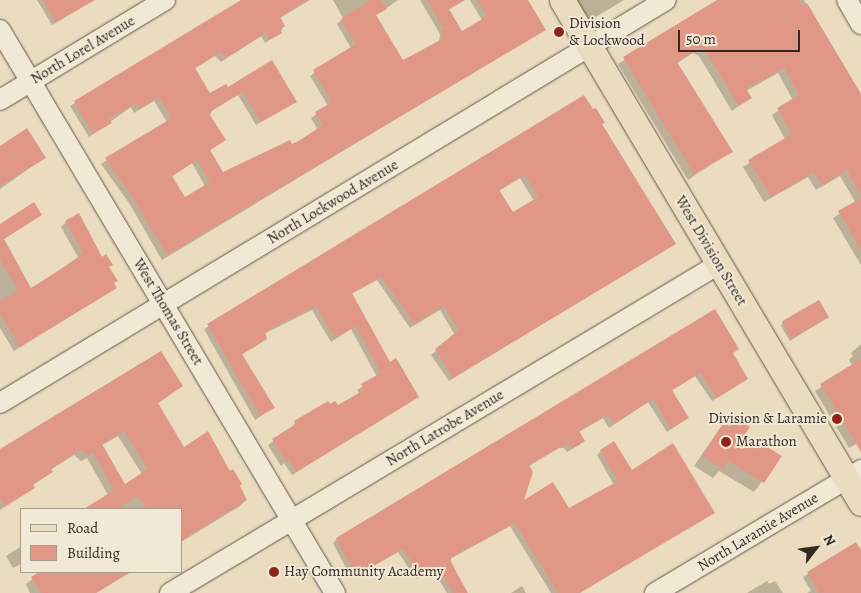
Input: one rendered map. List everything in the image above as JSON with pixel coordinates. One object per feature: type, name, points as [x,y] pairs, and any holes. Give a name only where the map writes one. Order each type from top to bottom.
[{"type":"main road","name":"West Division Street","points":[[562,0],[719,264],[854,475],[861,503]]},
{"type":"street","name":"North Lorel Avenue","points":[[0,100],[165,0]]},
{"type":"street","name":"North Lockwood Avenue","points":[[0,404],[666,0]]},
{"type":"street","points":[[847,0],[861,24]]},
{"type":"street","name":"West Thomas Street","points":[[0,30],[335,593]]},
{"type":"street","name":"North Latrobe Avenue","points":[[170,593],[719,264]]},
{"type":"street","name":"North Laramie Avenue","points":[[655,593],[854,475]]},
{"type":"building","points":[[43,0],[95,0],[56,22]]},
{"type":"building","points":[[241,0],[308,0],[280,17],[285,26],[280,29],[282,33],[270,40],[266,33],[226,58],[220,52],[195,68],[210,93],[226,84],[228,87],[272,60],[297,102],[261,122],[243,92],[212,110],[210,115],[226,140],[210,150],[223,172],[290,140],[292,144],[297,142],[323,125],[315,112],[332,102],[313,70],[356,44],[341,19],[370,0],[381,0],[387,9],[376,15],[403,60],[444,38],[441,31],[444,29],[427,0],[464,0],[449,9],[462,31],[487,16],[477,0],[528,0],[546,30],[167,255],[133,198],[105,158],[172,118],[159,97],[139,109],[136,103],[109,119],[112,123],[93,134],[74,101]],"holes":[[[197,160],[210,182],[185,197],[172,176]]]},
{"type":"building","points":[[717,0],[799,0],[802,6],[807,3],[861,94],[861,195],[847,170],[822,185],[814,172],[771,197],[748,160],[792,134],[777,108],[799,95],[784,68],[746,89],[752,98],[739,106],[705,50],[700,48],[677,62],[733,152],[694,174],[623,57]]},
{"type":"building","points":[[584,95],[593,109],[596,108],[605,123],[602,124],[676,244],[453,378],[435,349],[459,330],[444,306],[414,324],[382,277],[352,293],[390,362],[396,358],[419,397],[296,472],[289,460],[286,462],[272,439],[296,424],[294,421],[328,401],[330,404],[335,401],[338,405],[364,390],[361,384],[381,373],[356,326],[335,338],[316,306],[265,332],[267,339],[242,354],[275,408],[260,416],[207,324]],"holes":[[[525,175],[538,197],[513,212],[499,190]]]},
{"type":"building","points":[[27,128],[46,158],[0,186],[0,146]]},
{"type":"building","points":[[861,198],[861,250],[838,211]]},
{"type":"building","points":[[34,202],[42,215],[4,239],[31,288],[80,257],[79,255],[83,252],[65,221],[79,213],[102,257],[106,254],[113,265],[109,267],[118,281],[114,283],[117,288],[20,347],[0,314],[0,301],[18,290],[0,260],[0,224]]},
{"type":"building","points":[[819,300],[829,317],[792,339],[782,322]]},
{"type":"building","points":[[715,309],[739,349],[733,353],[748,379],[717,398],[700,373],[672,390],[689,418],[671,429],[653,399],[614,424],[608,414],[579,431],[585,441],[572,449],[569,444],[564,445],[529,465],[533,472],[524,500],[553,482],[569,508],[618,481],[600,450],[614,441],[632,470],[673,443],[715,513],[579,593],[558,593],[515,523],[452,557],[450,561],[468,593],[453,593],[437,566],[421,576],[403,549],[362,572],[353,570],[336,538]]},
{"type":"building","points":[[161,351],[183,386],[158,403],[184,447],[208,431],[230,471],[233,469],[242,484],[240,486],[247,500],[182,540],[182,508],[146,508],[138,496],[118,508],[86,508],[114,490],[93,453],[88,456],[81,450],[51,469],[53,472],[33,484],[35,488],[5,506],[0,498],[0,449]],"holes":[[[124,431],[148,469],[125,484],[102,444]]]},
{"type":"building","points":[[861,359],[861,452],[820,384]]},
{"type":"building","points":[[729,414],[750,427],[745,434],[782,456],[764,483],[728,461],[723,469],[702,456]]},
{"type":"building","points":[[856,542],[861,550],[861,593],[819,593],[807,572]]},
{"type":"building","points":[[37,573],[128,573],[96,593],[41,593],[31,577]]},
{"type":"place","name":"Division & Lockwood","points":[[559,32]]},
{"type":"place","name":"Division & Laramie","points":[[837,419]]},
{"type":"place","name":"Marathon","points":[[726,442]]},
{"type":"place","name":"Hay Community Academy","points":[[274,572]]}]
